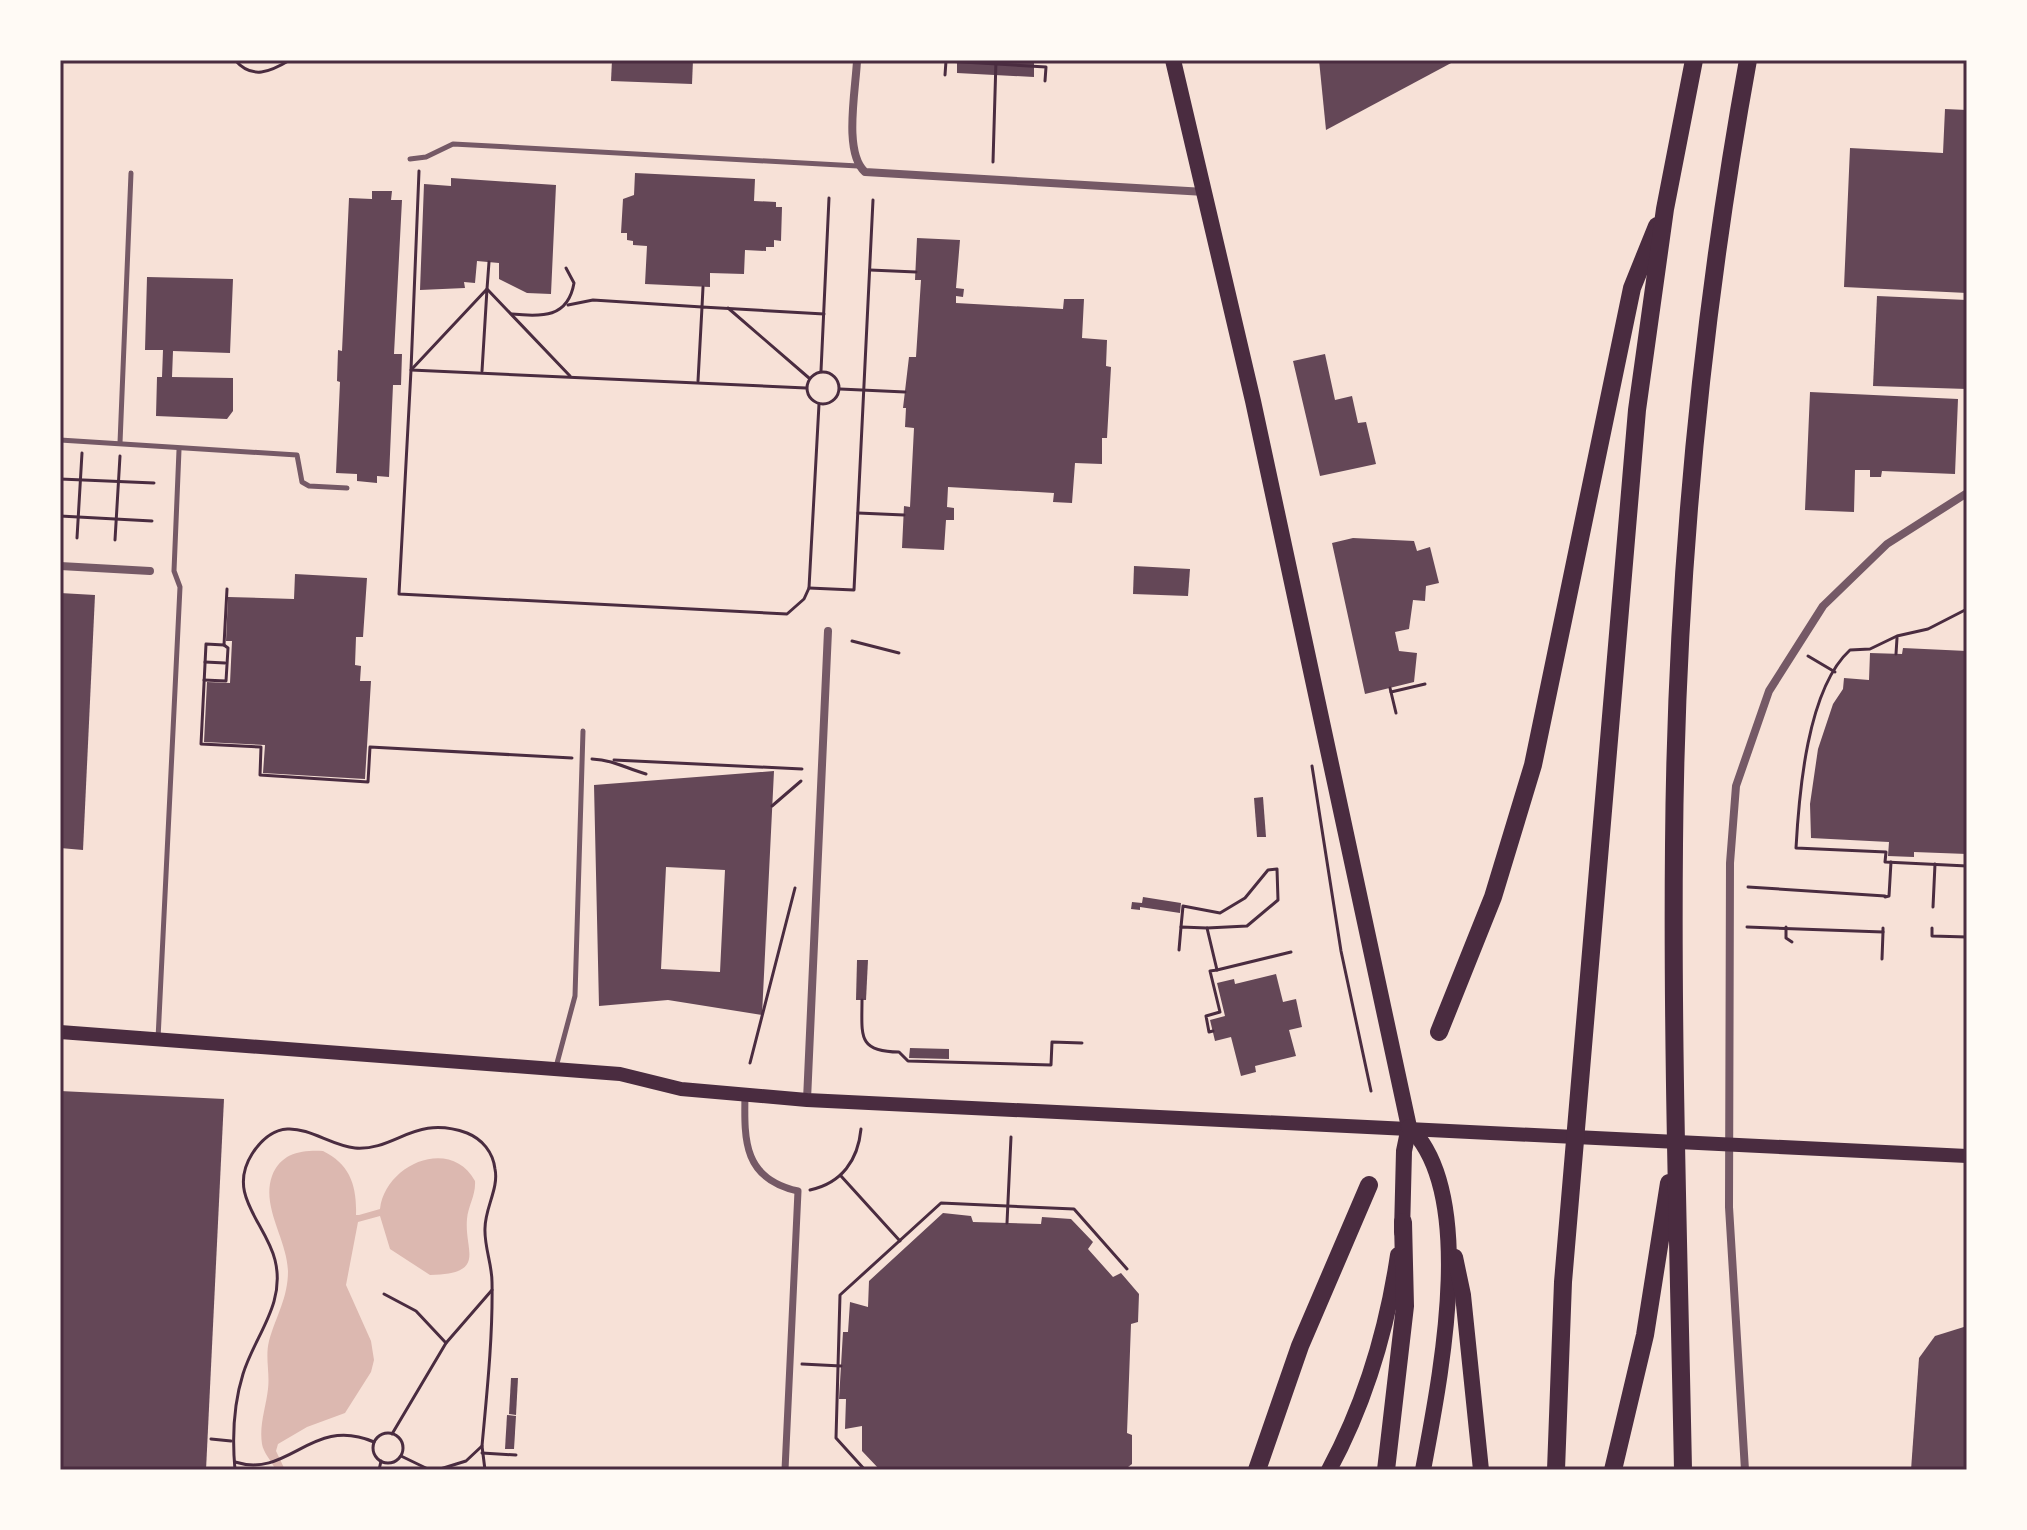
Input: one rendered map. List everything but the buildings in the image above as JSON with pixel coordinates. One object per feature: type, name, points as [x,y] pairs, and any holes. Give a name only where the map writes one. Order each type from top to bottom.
[{"type":"highway","points":[[1556,1470],[1563,1282],[1637,410],[1665,209],[1694,60]]},
{"type":"highway","points":[[1683,1470],[1676,1157],[1674,843],[1684,586],[1711,303],[1748,60]]},
{"type":"highway","points":[[1439,1032],[1493,897],[1533,765],[1632,288],[1665,209]]},
{"type":"highway","points":[[1613,1470],[1645,1335],[1668,1186],[1676,1157]]},
{"type":"highway","points":[[1257,1470],[1300,1346],[1369,1185]]},
{"type":"highway","points":[[1386,1470],[1405,1306],[1403,1222]]},
{"type":"main road","points":[[1173,60],[1206,192],[1409,1127],[1404,1151],[1403,1222],[1379,1343],[1362,1396],[1329,1470]]},
{"type":"main road","points":[[60,1032],[620,1074],[681,1089],[807,1100],[1967,1156]]},
{"type":"main road","points":[[1409,1127],[1422,1139],[1435,1164],[1463,1295],[1481,1470]]},
{"type":"main road","points":[[1423,1470],[1443,1359],[1448,1226]]},
{"type":"street","points":[[857,60],[852,147],[858,166],[875,174],[1206,192]]},
{"type":"street","points":[[1745,1470],[1730,1259],[1732,823],[1736,786],[1756,721],[1784,663],[1833,595],[1887,544],[1967,493]]},
{"type":"street","points":[[60,566],[150,571]]},
{"type":"street","points":[[807,1100],[828,631]]},
{"type":"street","points":[[745,1095],[745,1140],[753,1162],[772,1182],[798,1191],[785,1470]]},
{"type":"lane","points":[[410,159],[419,159],[453,144],[858,166]]},
{"type":"lane","points":[[120,443],[131,173]]},
{"type":"lane","points":[[60,440],[179,450],[297,455],[302,482],[309,486],[347,488]]},
{"type":"lane","points":[[158,1040],[180,587],[174,571],[179,450]]},
{"type":"lane","points":[[556,1069],[575,996],[583,731]]},
{"type":"path","points":[[235,60],[242,68],[258,73],[290,60]]},
{"type":"path","points":[[945,75],[946,61],[996,62],[1046,67],[1045,81]]},
{"type":"path","points":[[993,162],[996,62]]},
{"type":"path","points":[[419,159],[399,594],[787,614],[809,588],[819,404]]},
{"type":"path","points":[[821,371],[829,198]]},
{"type":"path","points":[[809,588],[854,590],[873,200]]},
{"type":"path","points":[[482,371],[489,262]]},
{"type":"path","points":[[566,268],[574,283],[568,305]]},
{"type":"path","points":[[870,270],[916,272]]},
{"type":"path","points":[[698,383],[703,287]]},
{"type":"path","points":[[411,370],[487,289]]},
{"type":"path","points":[[487,289],[570,376]]},
{"type":"path","points":[[512,314],[547,316],[568,305],[593,300],[824,314]]},
{"type":"path","points":[[728,308],[809,378]]},
{"type":"path","points":[[411,370],[806,388]]},
{"type":"path","points":[[821,371],[833,375],[840,389],[831,402],[819,404],[809,397],[806,388],[809,378],[821,371]]},
{"type":"path","points":[[840,389],[905,392]]},
{"type":"path","points":[[77,538],[82,453]]},
{"type":"path","points":[[115,540],[120,454]]},
{"type":"path","points":[[60,479],[154,483]]},
{"type":"path","points":[[858,513],[904,515]]},
{"type":"path","points":[[60,516],[152,521]]},
{"type":"path","points":[[224,645],[227,589]]},
{"type":"path","points":[[1967,609],[1928,629],[1897,636],[1877,647],[1850,650],[1835,672],[1806,751],[1796,848],[1886,852],[1885,862],[1967,866]]},
{"type":"path","points":[[1896,654],[1897,636]]},
{"type":"path","points":[[852,641],[899,653]]},
{"type":"path","points":[[204,680],[226,681],[228,648],[224,645],[206,644],[204,680],[201,744],[261,747],[260,775],[368,782],[370,747],[802,769]]},
{"type":"path","points":[[1808,656],[1835,672]]},
{"type":"path","points":[[205,662],[227,663]]},
{"type":"path","points":[[1396,713],[1390,690],[1425,684]]},
{"type":"path","points":[[1311,759],[1341,951],[1371,1091]]},
{"type":"path","points":[[614,760],[624,768],[646,774]]},
{"type":"path","points":[[772,806],[801,781]]},
{"type":"path","points":[[1748,887],[1889,896],[1891,862]]},
{"type":"path","points":[[1933,907],[1935,864]]},
{"type":"path","points":[[1179,950],[1181,927],[1183,906],[1220,913],[1245,898],[1268,870],[1277,869],[1278,900],[1247,926],[1181,927]]},
{"type":"path","points":[[750,1063],[795,888]]},
{"type":"path","points":[[1747,927],[1883,930],[1882,959]]},
{"type":"path","points":[[1786,927],[1786,938],[1792,942]]},
{"type":"path","points":[[1207,928],[1217,970]]},
{"type":"path","points":[[1932,928],[1932,936],[1967,937]]},
{"type":"path","points":[[1213,1031],[1209,1032],[1206,1016],[1220,1012],[1210,971],[1291,952]]},
{"type":"path","points":[[862,1000],[862,1035],[866,1044],[876,1051],[899,1052],[908,1061],[1051,1065],[1052,1042],[1082,1043]]},
{"type":"path","points":[[235,1470],[232,1441],[242,1376],[274,1307],[277,1293],[275,1260],[249,1210],[243,1189],[247,1163],[254,1151],[274,1134],[290,1129],[307,1130],[356,1148],[426,1128],[453,1129],[477,1138],[491,1155],[496,1170],[485,1229],[492,1290],[482,1446],[485,1470]]},
{"type":"path","points":[[798,1191],[824,1186],[841,1176],[854,1159],[861,1129]]},
{"type":"path","points":[[1007,1223],[1011,1137]]},
{"type":"path","points":[[841,1176],[900,1241]]},
{"type":"path","points":[[865,1470],[836,1438],[840,1295],[941,1203],[1074,1209],[1127,1269]]},
{"type":"path","points":[[392,1434],[446,1343],[492,1290]]},
{"type":"path","points":[[384,1294],[416,1311],[446,1343]]},
{"type":"path","points":[[812,1365],[840,1366]]},
{"type":"path","points":[[235,1462],[266,1465],[335,1434],[353,1433],[374,1442]]},
{"type":"path","points":[[383,1434],[392,1434],[402,1444],[400,1456],[391,1463],[381,1461],[374,1454],[374,1442],[383,1434]]},
{"type":"path","points":[[211,1439],[232,1441]]},
{"type":"path","points":[[437,1470],[466,1461],[482,1446]]},
{"type":"path","points":[[482,1453],[516,1455]]},
{"type":"path","points":[[400,1456],[430,1470]]},
{"type":"path","points":[[379,1470],[381,1461]]},
{"type":"shaded area","points":[[323,1151],[346,1169],[353,1185],[356,1215],[380,1209],[394,1179],[420,1161],[436,1158],[451,1160],[464,1167],[475,1181],[467,1219],[469,1259],[460,1270],[430,1275],[390,1249],[380,1216],[358,1222],[346,1285],[371,1341],[374,1360],[371,1372],[345,1413],[307,1427],[278,1444],[276,1451],[285,1470],[276,1470],[263,1447],[261,1430],[268,1389],[268,1347],[284,1298],[288,1271],[269,1188],[276,1168],[286,1158],[300,1152]]}]
